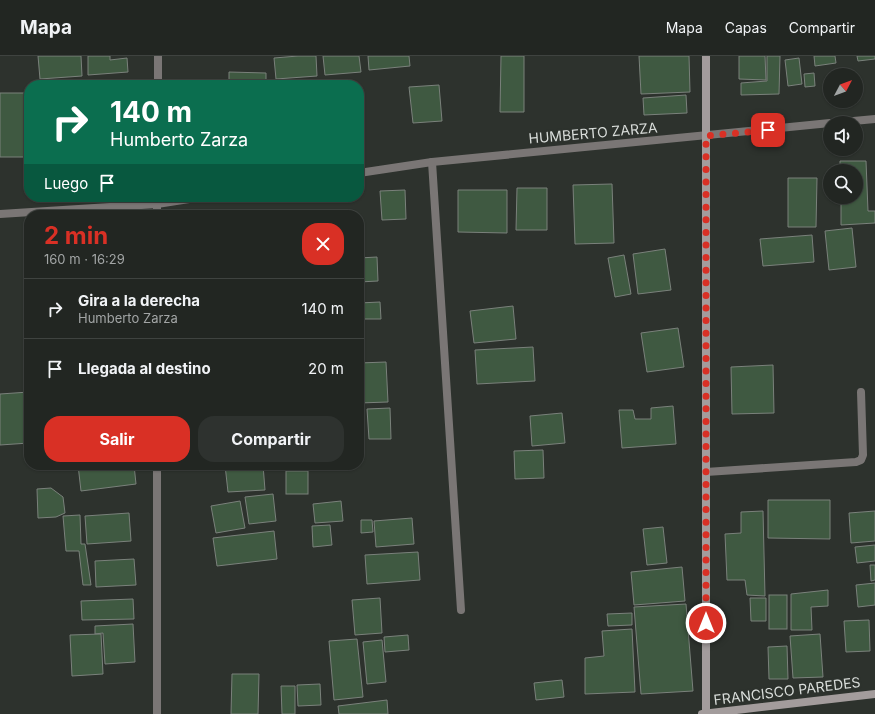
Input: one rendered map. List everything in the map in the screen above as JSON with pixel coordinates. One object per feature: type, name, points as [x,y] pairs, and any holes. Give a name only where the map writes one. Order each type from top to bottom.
[{"type":"street","points":[[158,56],[158,80]]},
{"type":"street","points":[[706,56],[706,714]]},
{"type":"street","name":"HUMBERTO ZARZA","points":[[863,120],[875,119]]},
{"type":"street","name":"HUMBERTO ZARZA","points":[[364,172],[432,162],[823,124]]},
{"type":"street","points":[[432,162],[461,610]]},
{"type":"street","points":[[45,210],[135,202]]},
{"type":"street","points":[[0,214],[24,212]]},
{"type":"street","points":[[706,472],[856,462],[861,460],[863,455],[861,392]]},
{"type":"street","points":[[157,470],[157,714]]},
{"type":"street","name":"FRANCISCO PAREDES","points":[[702,714],[875,694]]},
{"type":"building","points":[[38,56],[81,56],[82,76],[40,79]]},
{"type":"building","points":[[88,56],[110,56],[110,60],[127,58],[128,72],[88,75]]},
{"type":"building","points":[[316,56],[317,76],[276,79],[274,58]]},
{"type":"building","points":[[323,56],[359,56],[361,72],[325,75]]},
{"type":"building","points":[[368,56],[409,56],[410,66],[369,70]]},
{"type":"building","points":[[501,56],[524,56],[524,112],[500,112]]},
{"type":"building","points":[[639,56],[689,56],[690,92],[641,94]]},
{"type":"building","points":[[739,56],[765,56],[766,80],[739,79]]},
{"type":"building","points":[[767,56],[780,56],[779,94],[741,95],[741,83],[767,81]]},
{"type":"building","points":[[814,56],[835,56],[836,63],[815,66]]},
{"type":"building","points":[[857,56],[875,56],[875,59],[858,61]]},
{"type":"building","points":[[799,58],[802,84],[788,86],[785,60]]},
{"type":"building","points":[[229,72],[266,73],[266,80],[229,80]]},
{"type":"building","points":[[814,73],[815,86],[805,87],[804,74]]},
{"type":"building","points":[[439,85],[442,121],[413,123],[409,87]]},
{"type":"building","points":[[0,93],[24,93],[24,157],[0,157]]},
{"type":"building","points":[[686,95],[687,113],[644,115],[643,98]]},
{"type":"building","points":[[840,161],[866,161],[868,211],[875,211],[875,223],[841,225],[841,204],[863,204],[863,164],[840,164]]},
{"type":"building","points":[[788,178],[817,178],[816,227],[788,227]]},
{"type":"building","points":[[612,184],[614,243],[575,244],[573,185]]},
{"type":"building","points":[[517,188],[547,188],[547,230],[516,230]]},
{"type":"building","points":[[405,190],[406,219],[382,220],[380,191]]},
{"type":"building","points":[[458,190],[507,190],[507,233],[458,232]]},
{"type":"building","points":[[852,228],[856,267],[829,270],[825,231]]},
{"type":"building","points":[[812,235],[814,262],[763,266],[760,239]]},
{"type":"building","points":[[665,249],[671,290],[638,294],[633,254]]},
{"type":"building","points":[[624,255],[631,294],[615,297],[608,258]]},
{"type":"building","points":[[377,257],[378,281],[364,282],[364,258]]},
{"type":"building","points":[[380,302],[381,319],[364,319],[364,303]]},
{"type":"building","points":[[513,306],[516,339],[474,343],[470,311]]},
{"type":"building","points":[[678,328],[684,367],[647,372],[641,333]]},
{"type":"building","points":[[533,347],[535,381],[477,384],[475,350]]},
{"type":"building","points":[[386,362],[388,402],[364,403],[364,363]]},
{"type":"building","points":[[773,365],[774,413],[732,414],[731,367]]},
{"type":"building","points":[[24,392],[24,443],[0,445],[0,394]]},
{"type":"building","points":[[673,406],[676,444],[622,448],[619,410],[633,410],[635,419],[651,419],[651,408]]},
{"type":"building","points":[[390,408],[391,439],[369,439],[367,409]]},
{"type":"building","points":[[562,413],[565,443],[532,446],[530,416]]},
{"type":"building","points":[[543,450],[544,478],[515,479],[514,451]]},
{"type":"building","points":[[79,470],[135,470],[136,484],[81,491]]},
{"type":"building","points":[[226,470],[263,470],[265,490],[228,492]]},
{"type":"building","points":[[286,471],[308,471],[308,494],[286,494]]},
{"type":"building","points":[[51,488],[63,497],[65,513],[56,517],[38,518],[37,489]]},
{"type":"building","points":[[273,494],[276,521],[249,524],[245,497]]},
{"type":"building","points":[[768,500],[830,500],[830,539],[768,538]]},
{"type":"building","points":[[240,501],[245,528],[216,533],[211,506]]},
{"type":"building","points":[[341,501],[343,521],[315,523],[313,504]]},
{"type":"building","points":[[763,511],[765,596],[747,595],[745,580],[727,580],[725,534],[741,533],[741,512]]},
{"type":"building","points":[[875,511],[875,541],[851,543],[849,513]]},
{"type":"building","points":[[129,513],[131,541],[87,544],[85,516]]},
{"type":"building","points":[[80,515],[81,544],[85,544],[91,585],[83,585],[79,551],[66,551],[63,516]]},
{"type":"building","points":[[412,518],[414,544],[376,547],[374,521]]},
{"type":"building","points":[[361,520],[372,520],[373,532],[361,533]]},
{"type":"building","points":[[330,525],[332,545],[313,547],[312,526]]},
{"type":"building","points":[[663,527],[667,563],[647,565],[643,529]]},
{"type":"building","points":[[274,531],[277,559],[217,566],[213,538]]},
{"type":"building","points":[[875,545],[875,561],[857,563],[855,547]]},
{"type":"building","points":[[418,552],[420,580],[367,584],[365,555]]},
{"type":"building","points":[[134,559],[136,585],[96,587],[95,561]]},
{"type":"building","points":[[870,565],[875,565],[875,580],[871,581]]},
{"type":"building","points":[[682,567],[685,601],[634,605],[631,572]]},
{"type":"building","points":[[875,583],[875,605],[858,607],[856,585]]},
{"type":"building","points":[[828,590],[828,606],[811,607],[812,630],[791,630],[791,594]]},
{"type":"building","points":[[769,595],[787,595],[787,629],[769,629]]},
{"type":"building","points":[[380,598],[382,633],[355,635],[352,600]]},
{"type":"building","points":[[750,598],[766,598],[766,621],[751,621]]},
{"type":"building","points":[[133,599],[134,619],[82,620],[81,601]]},
{"type":"building","points":[[686,604],[693,691],[641,694],[634,607]]},
{"type":"building","points":[[632,613],[632,625],[608,626],[607,614]]},
{"type":"building","points":[[869,620],[870,651],[846,652],[844,621]]},
{"type":"building","points":[[133,624],[135,662],[105,664],[103,633],[95,634],[95,626]]},
{"type":"building","points":[[632,629],[635,692],[585,694],[585,658],[604,656],[602,631]]},
{"type":"building","points":[[101,634],[103,674],[72,676],[70,635]]},
{"type":"building","points":[[820,634],[823,677],[793,678],[790,636]]},
{"type":"building","points":[[408,635],[409,650],[385,652],[384,637]]},
{"type":"building","points":[[357,639],[363,697],[334,700],[329,641]]},
{"type":"building","points":[[382,640],[386,682],[367,684],[363,642]]},
{"type":"building","points":[[787,646],[788,679],[769,679],[768,647]]},
{"type":"building","points":[[232,674],[259,674],[258,714],[231,714]]},
{"type":"building","points":[[562,680],[564,697],[536,700],[534,683]]},
{"type":"building","points":[[320,684],[321,705],[298,706],[297,685]]},
{"type":"building","points":[[281,686],[295,686],[295,714],[282,714]]},
{"type":"building","points":[[387,700],[388,714],[339,714],[338,706]]},
{"type":"route","points":[[706,623],[706,136],[768,130]]}]
